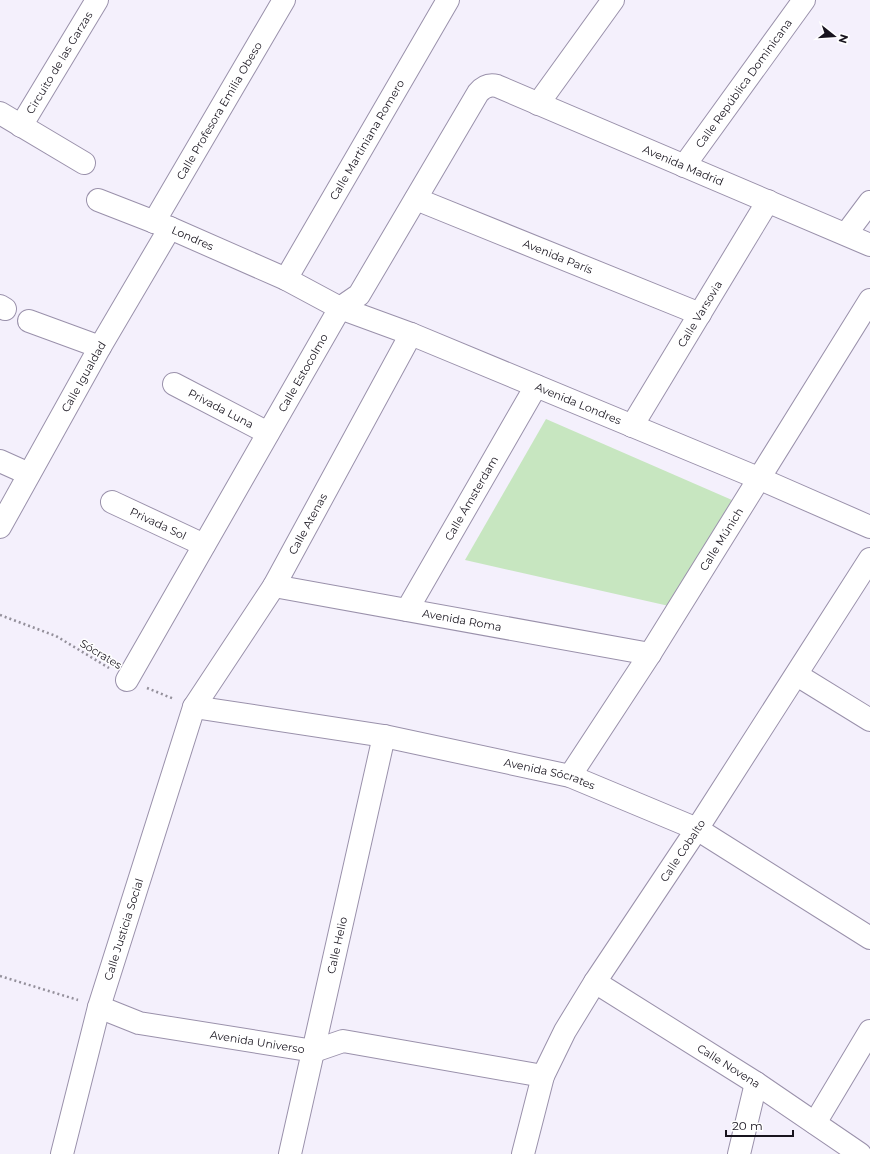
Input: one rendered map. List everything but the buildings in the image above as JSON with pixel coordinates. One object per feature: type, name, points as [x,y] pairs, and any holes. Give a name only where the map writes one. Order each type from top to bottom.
[{"type":"street","name":"Circuito de las Garzas","points":[[21,126],[97,0]]},
{"type":"street","name":"Calle Profesora Emilia Obeso","points":[[162,225],[284,0]]},
{"type":"street","name":"Calle Martiniana Romero","points":[[286,279],[448,0]]},
{"type":"street","points":[[538,104],[614,0]]},
{"type":"street","name":"Calle República Dominicana","points":[[684,166],[804,0]]},
{"type":"street","name":"Calle Estocolmo","points":[[127,680],[340,308],[359,296],[478,93],[483,88],[493,85],[497,86]]},
{"type":"street","name":"Avenida Madrid","points":[[497,86],[870,245]]},
{"type":"street","name":"Circuito de las Garzas","points":[[0,113],[84,163]]},
{"type":"street","name":"Avenida París","points":[[416,199],[700,314]]},
{"type":"street","name":"Londres","points":[[98,200],[162,225],[286,279]]},
{"type":"street","name":"Calle Varsovia","points":[[632,426],[768,201]]},
{"type":"street","points":[[846,234],[870,202]]},
{"type":"street","name":"Calle Igualdad","points":[[0,528],[100,347],[162,225]]},
{"type":"street","name":"Avenida Londres","points":[[286,279],[340,308],[410,334],[536,386],[758,478],[870,527]]},
{"type":"street","name":"Calle Múnich","points":[[570,776],[650,654],[870,300]]},
{"type":"street","points":[[30,321],[100,347]]},
{"type":"street","name":"Calle Atenas","points":[[194,707],[274,586],[410,334]]},
{"type":"street","name":"Privada Luna","points":[[174,384],[268,433]]},
{"type":"street","name":"Calle Ámsterdam","points":[[407,610],[536,386]]},
{"type":"street","points":[[0,461],[29,474]]},
{"type":"street","name":"Privada Sol","points":[[112,502],[204,544]]},
{"type":"street","name":"Calle Cobalto","points":[[524,1154],[543,1076],[565,1031],[595,982],[697,829],[870,559]]},
{"type":"street","name":"Avenida Roma","points":[[274,586],[650,654]]},
{"type":"street","points":[[797,674],[870,720]]},
{"type":"street","name":"Avenida Sócrates","points":[[194,707],[384,736],[570,776],[697,829],[870,938]]},
{"type":"street","name":"Calle Justicia Social","points":[[62,1154],[99,1007],[194,707]]},
{"type":"street","name":"Calle Helio","points":[[290,1154],[384,736]]},
{"type":"street","name":"Calle Novena","points":[[595,982],[756,1083],[860,1154]]},
{"type":"street","name":"Avenida Universo","points":[[99,1007],[139,1023],[314,1051],[343,1041],[543,1076]]},
{"type":"street","points":[[815,1123],[870,1031]]},
{"type":"street","points":[[739,1154],[756,1083]]},
{"type":"path","name":"Sócrates","points":[[0,615],[56,636],[127,680],[194,707]]},
{"type":"path","points":[[0,976],[99,1007]]},
{"type":"green space","points":[[546,419],[732,500],[669,606],[465,560]]}]
